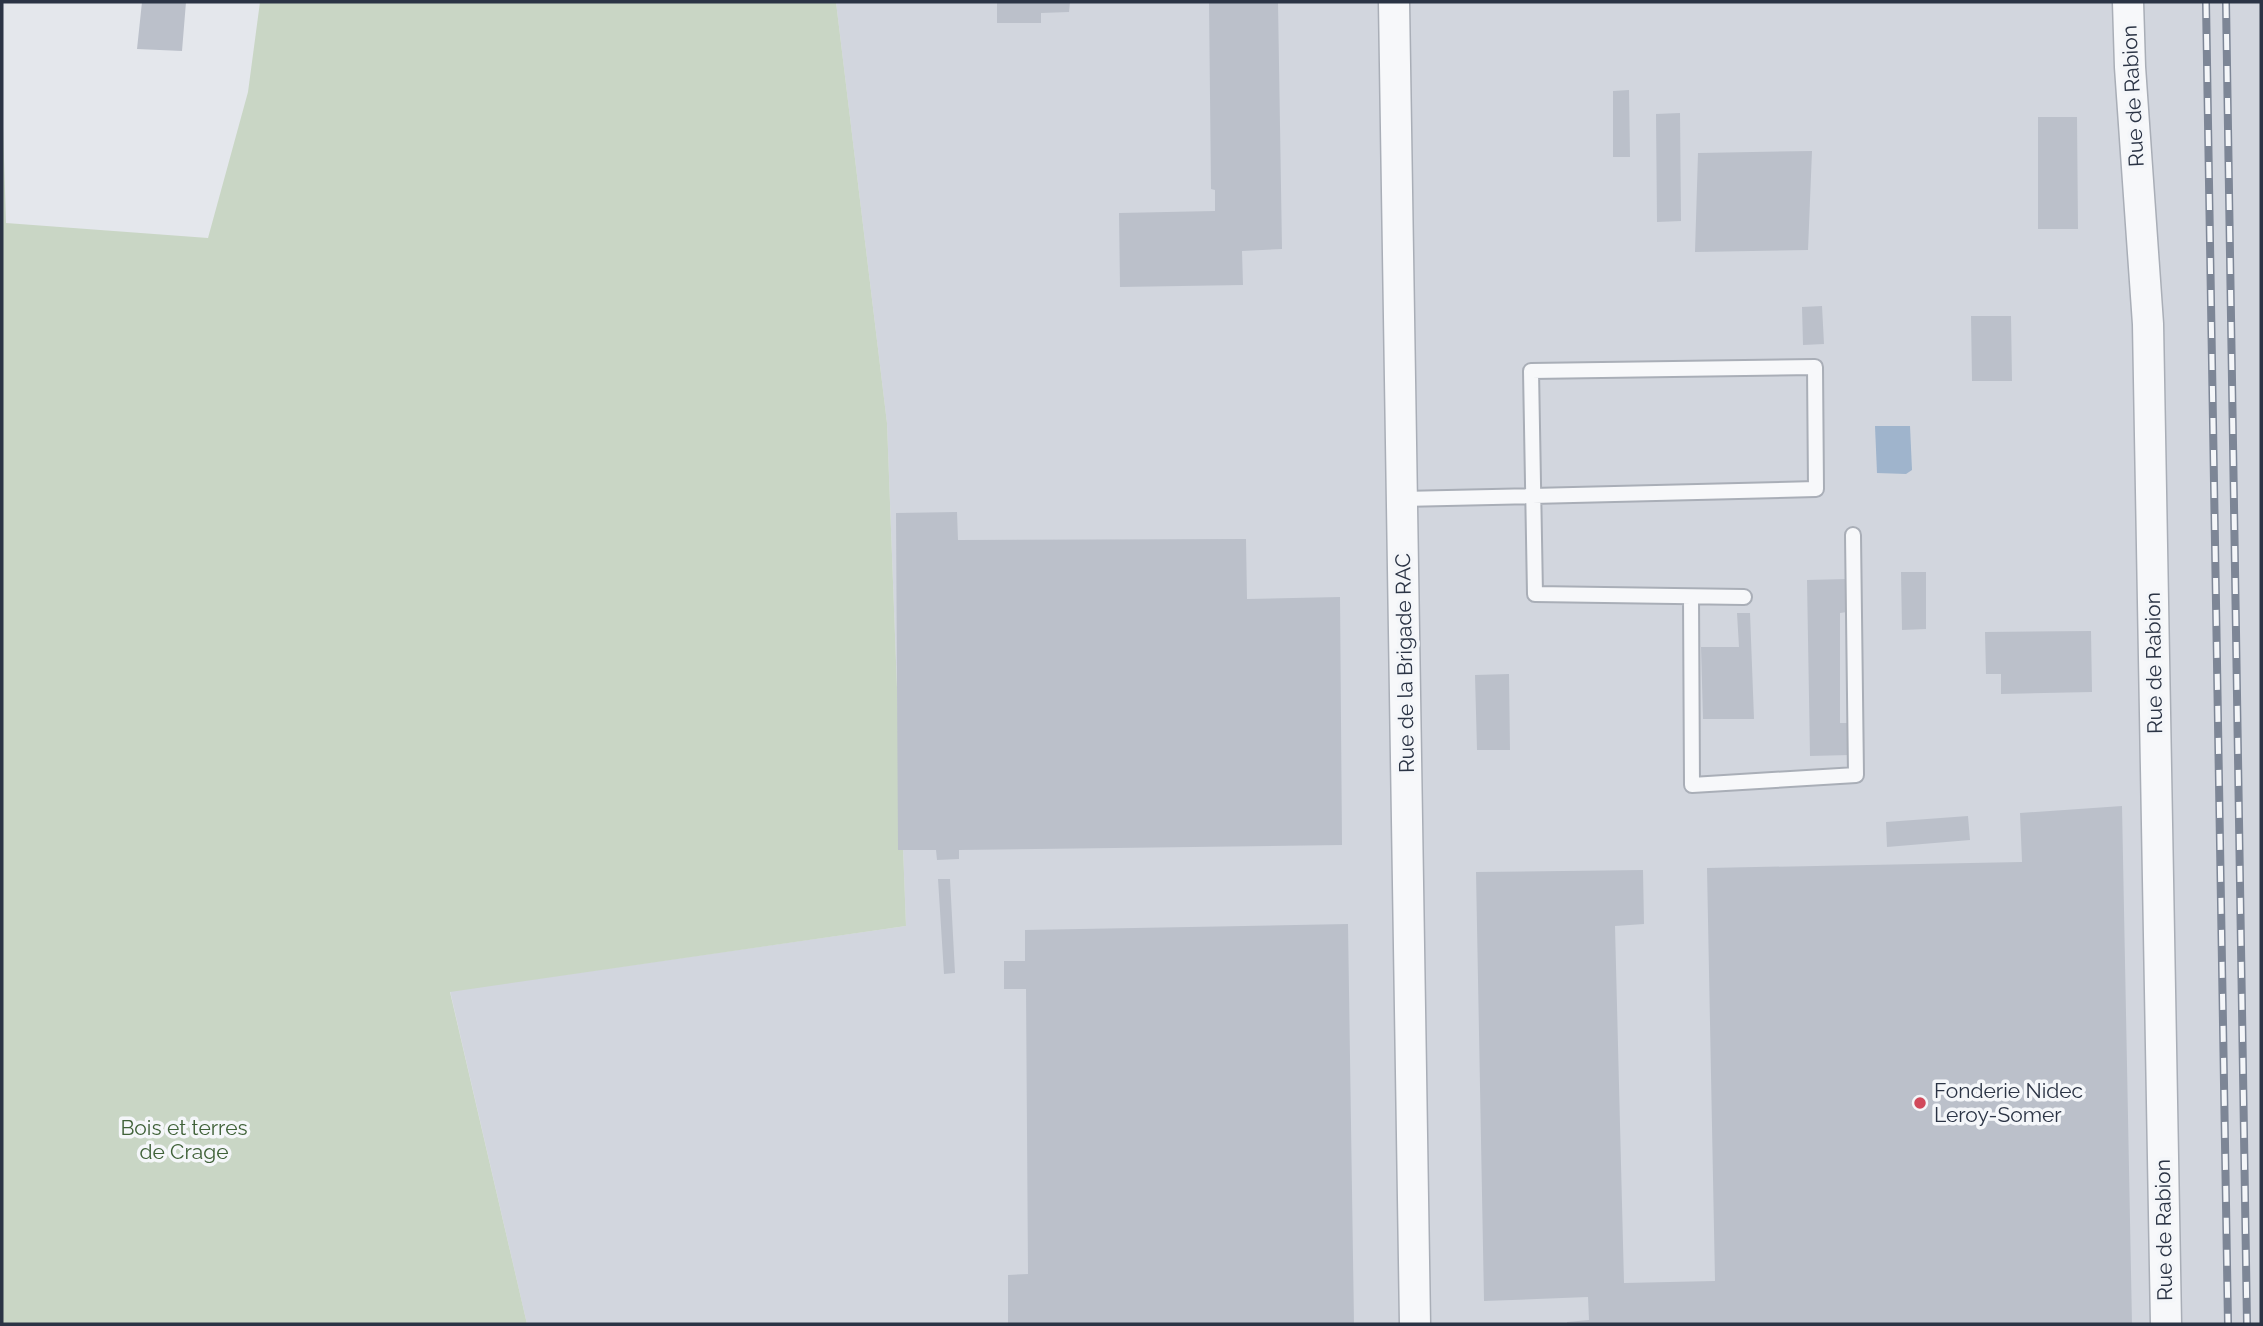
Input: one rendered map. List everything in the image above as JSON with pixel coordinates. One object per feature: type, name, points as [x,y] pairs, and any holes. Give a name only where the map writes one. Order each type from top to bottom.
[{"type":"street","name":"Rue de la Brigade RAC","points":[[1394,2],[1415,1324]]},
{"type":"street","name":"Rue de Rabion","points":[[2128,2],[2148,324],[2166,1324]]},
{"type":"lane","points":[[1402,499],[1532,496],[1816,489],[1815,366],[1531,371],[1532,496],[1535,594],[1744,597]]},
{"type":"lane","points":[[1691,597],[1692,785],[1856,775],[1853,535]]},
{"type":"shaded area","points":[[836,2],[2261,2],[2261,1324],[527,1324],[450,991],[906,926],[887,423]]},
{"type":"green space","name":"Bois et terres de Crage","points":[[260,2],[836,2],[887,423],[906,926],[450,992],[527,1324],[2,1324],[2,94],[6,223],[208,238],[248,92]]},
{"type":"water","points":[[1875,426],[1910,426],[1912,470],[1906,474],[1877,473]]},
{"type":"building","points":[[142,2],[186,2],[182,51],[137,49]]},
{"type":"building","points":[[997,2],[1070,2],[1069,12],[1041,13],[1041,23],[997,23]]},
{"type":"building","points":[[1209,2],[1278,2],[1282,249],[1242,251],[1243,285],[1120,287],[1119,213],[1215,211],[1215,190],[1211,189]]},
{"type":"building","points":[[1629,90],[1630,157],[1613,157],[1613,91]]},
{"type":"building","points":[[1680,113],[1681,221],[1657,222],[1656,114]]},
{"type":"building","points":[[2038,117],[2077,117],[2078,229],[2038,229]]},
{"type":"building","points":[[1812,151],[1808,250],[1695,252],[1698,153]]},
{"type":"building","points":[[1822,306],[1824,344],[1803,345],[1802,307]]},
{"type":"building","points":[[1971,316],[2011,316],[2012,381],[1972,381]]},
{"type":"building","points":[[957,512],[958,540],[1246,539],[1247,599],[1340,597],[1342,845],[959,850],[959,859],[937,860],[936,850],[898,850],[896,513]]},
{"type":"building","points":[[1901,572],[1926,572],[1926,629],[1902,630]]},
{"type":"building","points":[[1847,579],[1847,612],[1840,613],[1840,723],[1850,723],[1850,755],[1810,756],[1807,580]]},
{"type":"building","points":[[1737,613],[1750,613],[1754,719],[1703,719],[1701,647],[1739,647]]},
{"type":"building","points":[[2091,631],[2092,692],[2001,694],[2001,674],[1986,674],[1985,632]]},
{"type":"building","points":[[1509,674],[1510,750],[1477,750],[1475,675]]},
{"type":"building","name":"Fonderie Nidec Leroy-Somer","points":[[2122,806],[2132,1324],[1567,1324],[1589,1320],[1588,1297],[1484,1301],[1476,872],[1643,870],[1644,924],[1615,926],[1624,1283],[1715,1281],[1707,868],[2022,862],[2020,813]]},
{"type":"building","points":[[1968,816],[1970,840],[1887,847],[1886,822]]},
{"type":"building","points":[[938,879],[950,879],[955,973],[944,974]]},
{"type":"building","points":[[1348,924],[1354,1324],[1008,1324],[1008,1275],[1028,1274],[1026,989],[1004,989],[1004,961],[1025,961],[1025,930]]},
{"type":"railway","points":[[2206,2],[2228,1324]]},
{"type":"railway","points":[[2226,2],[2247,1324]]},
{"type":"place","name":"Fonderie Nidec Leroy-Somer","points":[[1920,1103]]}]
